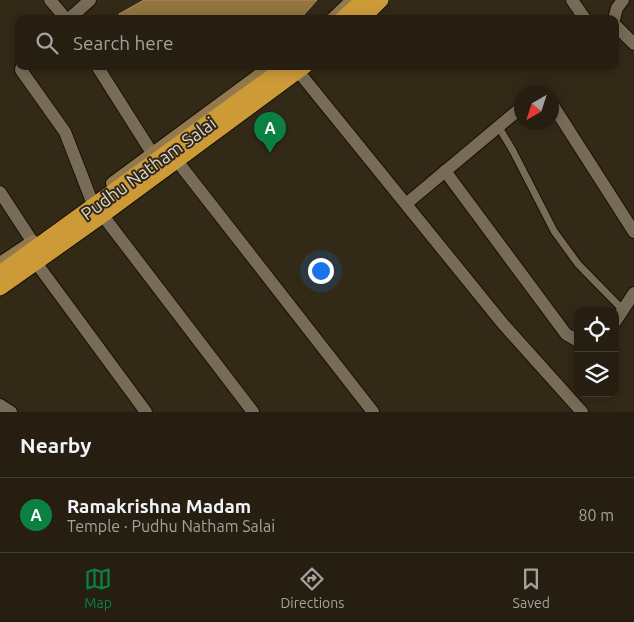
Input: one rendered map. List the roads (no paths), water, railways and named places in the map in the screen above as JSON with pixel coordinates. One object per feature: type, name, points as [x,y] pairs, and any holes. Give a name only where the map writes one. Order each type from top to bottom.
[{"type":"highway","points":[[346,15],[363,0]]},
{"type":"highway","points":[[366,15],[381,0]]},
{"type":"highway","points":[[0,273],[280,70]]},
{"type":"highway","points":[[0,288],[303,71]]},
{"type":"main road","points":[[336,15],[352,0]]},
{"type":"main road","points":[[375,15],[389,0]]},
{"type":"main road","name":"Pudhu Natham Salai","points":[[3,259],[91,199],[266,70]]},
{"type":"main road","name":"Pudhu Natham Salai","points":[[0,296],[107,221],[303,71]]},
{"type":"street","points":[[50,0],[63,15]]},
{"type":"street","points":[[72,15],[90,0]]},
{"type":"street","points":[[572,0],[582,15]]},
{"type":"street","points":[[615,15],[617,8],[623,0]]},
{"type":"street","points":[[619,29],[634,44]]},
{"type":"street","points":[[21,70],[64,132],[91,199]]},
{"type":"street","points":[[100,70],[152,153]]},
{"type":"street","points":[[303,71],[406,204],[503,324],[582,412]]},
{"type":"street","points":[[406,204],[514,113]]},
{"type":"street","points":[[559,115],[634,232]]},
{"type":"street","points":[[181,166],[373,412]]},
{"type":"street","points":[[445,172],[566,334],[574,339]]},
{"type":"street","points":[[0,192],[32,241]]},
{"type":"street","points":[[107,221],[253,412]]},
{"type":"street","points":[[40,268],[146,412]]},
{"type":"street","points":[[619,317],[634,293]]},
{"type":"street","points":[[0,405],[11,412]]},
{"type":"lane","points":[[498,126],[554,231],[578,264],[624,310]]},
{"type":"place","name":"Ramakrishna Madam","points":[[270,153]]}]
